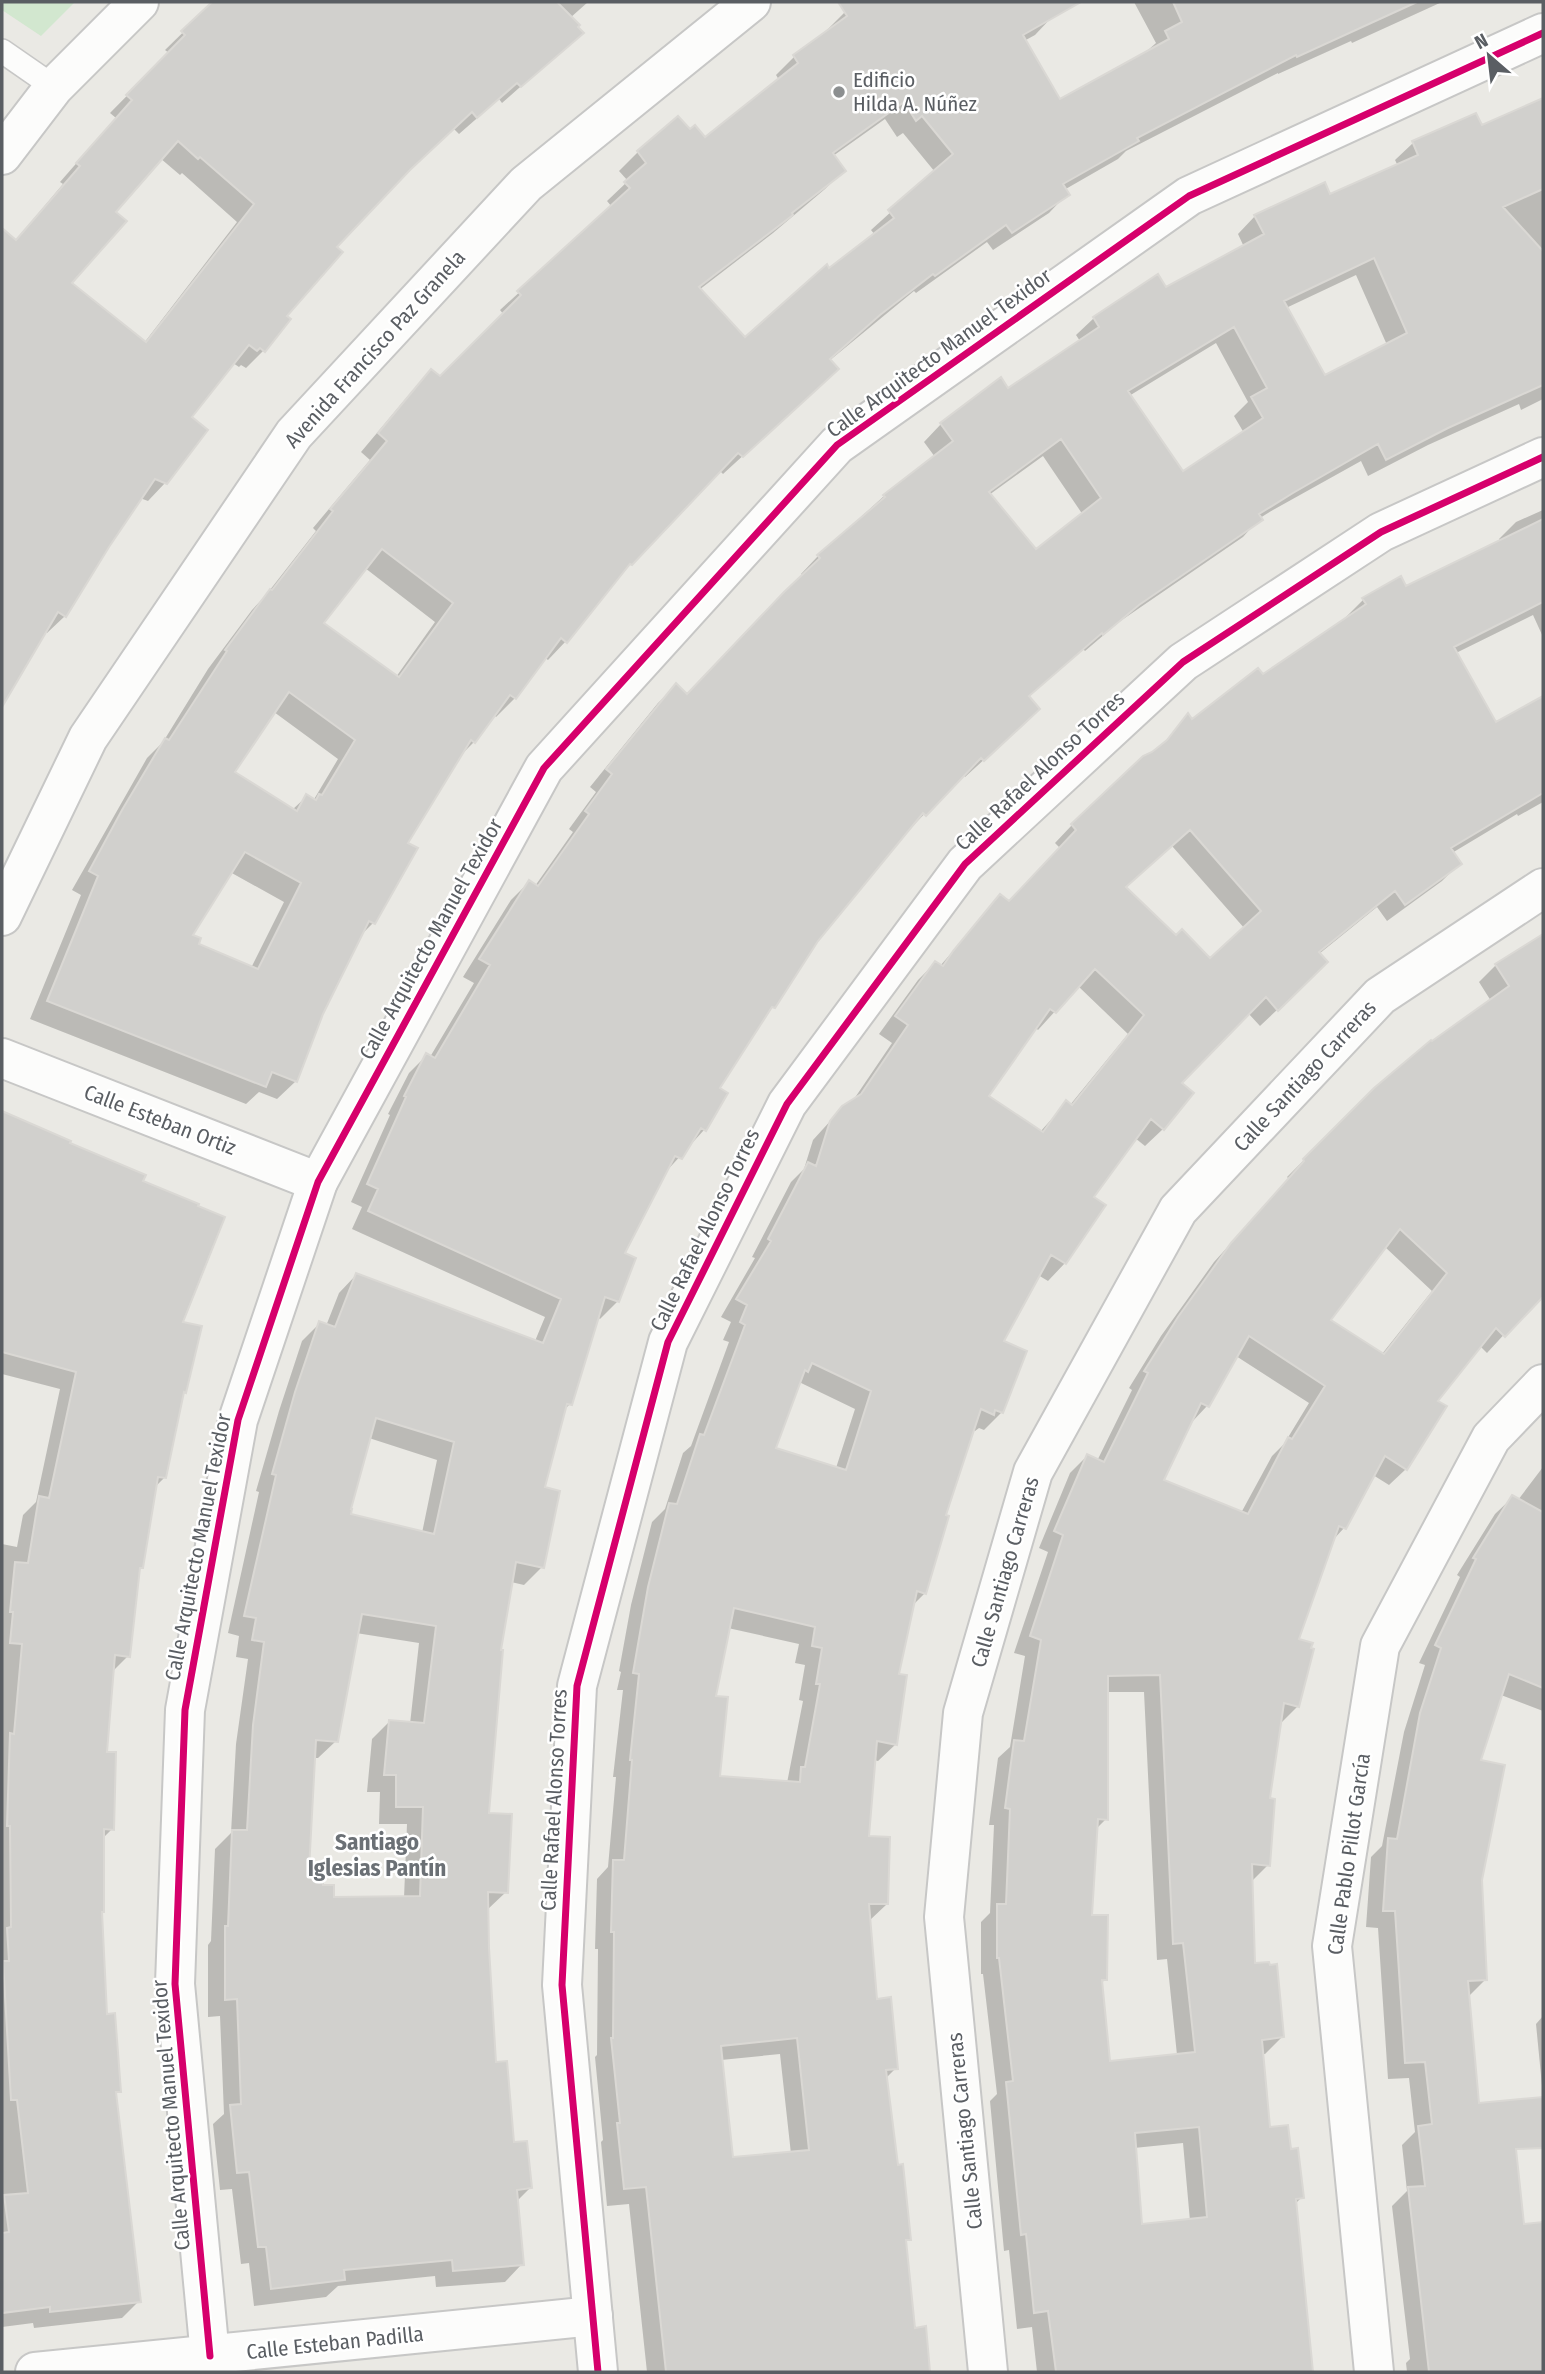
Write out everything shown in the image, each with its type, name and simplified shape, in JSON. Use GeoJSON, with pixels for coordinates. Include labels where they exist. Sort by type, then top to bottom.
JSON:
{"type":"FeatureCollection","features":[{"type":"Feature","properties":{"kind":"street"},"geometry":{"type":"LineString","coordinates":[[2,155],[54,87],[139,2]]}},
{"type":"Feature","properties":{"kind":"street","name":"Avenida Francisco Paz Granela"},"geometry":{"type":"LineString","coordinates":[[2,916],[88,738],[294,434],[526,184],[751,2]]}},
{"type":"Feature","properties":{"kind":"street","name":"Calle Arquitecto Manuel Texidor"},"geometry":{"type":"LineString","coordinates":[[210,2356],[175,1984],[185,1710],[238,1420],[318,1182],[544,768],[837,445],[1189,196],[1543,33]]}},
{"type":"Feature","properties":{"kind":"street","name":"Calle Rafael Alonso Torres"},"geometry":{"type":"LineString","coordinates":[[598,2372],[562,1985],[577,1686],[668,1342],[787,1104],[965,863],[1182,662],[1381,532],[1543,457]]}},
{"type":"Feature","properties":{"kind":"street","name":"Calle Santiago Carreras"},"geometry":{"type":"LineString","coordinates":[[988,2372],[944,1917],[963,1713],[1033,1472],[1178,1210],[1380,996],[1543,888]]}},
{"type":"Feature","properties":{"kind":"street","name":"Calle Esteban Ortiz"},"geometry":{"type":"LineString","coordinates":[[2,1058],[318,1182]]}},
{"type":"Feature","properties":{"kind":"street","name":"Calle Pablo Pillot García"},"geometry":{"type":"LineString","coordinates":[[1374,2372],[1332,1946],[1380,1646],[1491,1438],[1543,1384]]}},
{"type":"Feature","properties":{"kind":"street","name":"Calle Esteban Padilla"},"geometry":{"type":"LineString","coordinates":[[35,2372],[593,2316]]}},
{"type":"Feature","properties":{"kind":"lane"},"geometry":{"type":"LineString","coordinates":[[2,51],[54,87]]}},
{"type":"Feature","properties":{"kind":"green space"},"geometry":{"type":"Polygon","coordinates":[[[2,2],[75,2],[41,36],[2,10],[2,2]]]}},
{"type":"Feature","properties":{"kind":"building"},"geometry":{"type":"Polygon","coordinates":[[[212,2],[557,2],[580,25],[578,27],[584,33],[521,87],[517,83],[477,118],[472,112],[410,170],[337,247],[343,252],[287,316],[291,319],[265,352],[260,348],[257,351],[249,345],[192,417],[208,430],[167,484],[155,479],[66,617],[58,612],[2,707],[2,228],[16,240],[80,166],[76,163],[132,100],[126,95],[185,35],[181,31],[212,2]],[[178,141],[116,212],[127,221],[72,283],[146,342],[254,204],[200,157],[198,159],[178,141]]]}},
{"type":"Feature","properties":{"kind":"building"},"geometry":{"type":"Polygon","coordinates":[[[838,2],[1081,2],[1023,35],[1060,99],[1169,39],[1165,31],[1182,22],[1173,2],[1417,2],[1297,57],[1296,55],[1137,138],[1139,141],[1063,184],[1070,195],[1012,233],[1006,225],[935,276],[933,274],[880,315],[830,359],[839,369],[743,457],[738,453],[632,565],[630,564],[567,643],[561,638],[516,699],[510,695],[475,743],[471,740],[408,843],[418,848],[375,924],[369,921],[323,1014],[297,1082],[272,1072],[266,1087],[47,1001],[98,876],[89,871],[122,810],[165,738],[169,740],[227,651],[225,650],[333,511],[330,509],[387,441],[378,433],[431,369],[440,376],[521,295],[517,291],[630,188],[624,182],[646,163],[637,151],[678,116],[690,129],[695,125],[705,137],[798,63],[793,55],[847,16],[838,2]],[[904,102],[833,153],[846,171],[699,287],[745,337],[827,264],[829,268],[894,218],[888,210],[953,154],[922,116],[916,121],[904,102]],[[382,549],[324,623],[399,677],[453,603],[382,549]],[[289,692],[235,772],[297,811],[306,794],[316,800],[319,794],[322,795],[355,740],[289,692]],[[245,852],[193,935],[201,938],[199,944],[258,969],[301,883],[245,852]]]}},
{"type":"Feature","properties":{"kind":"building"},"geometry":{"type":"Polygon","coordinates":[[[1543,98],[1543,189],[1503,207],[1543,251],[1543,385],[1448,428],[1386,460],[1378,444],[1293,493],[1259,514],[1263,520],[1139,605],[1103,635],[1102,633],[1029,696],[1040,709],[984,761],[981,758],[926,816],[923,813],[818,941],[720,1088],[728,1093],[706,1131],[701,1128],[682,1159],[675,1156],[625,1253],[636,1258],[619,1302],[605,1297],[572,1405],[567,1404],[545,1487],[560,1491],[544,1568],[516,1562],[501,1650],[489,1813],[512,1814],[508,1893],[488,1892],[489,1948],[496,2062],[507,2061],[514,2142],[527,2141],[532,2188],[517,2190],[524,2265],[453,2271],[452,2260],[344,2270],[345,2280],[271,2289],[266,2247],[258,2247],[249,2172],[237,2173],[230,2105],[241,2104],[237,1999],[225,2000],[225,1926],[228,1926],[232,1830],[247,1830],[253,1725],[264,1642],[252,1640],[256,1618],[244,1616],[276,1475],[272,1474],[295,1392],[319,1321],[335,1327],[356,1273],[543,1343],[561,1299],[368,1211],[378,1189],[367,1184],[406,1097],[404,1096],[426,1053],[435,1058],[490,965],[479,959],[529,880],[538,886],[589,814],[585,811],[612,774],[606,769],[676,683],[687,694],[820,558],[817,555],[885,497],[883,495],[953,441],[940,423],[1001,377],[1008,388],[1099,327],[1093,317],[1158,274],[1166,287],[1264,234],[1254,215],[1325,182],[1330,194],[1418,155],[1412,141],[1476,113],[1482,125],[1543,98]],[[1374,258],[1284,301],[1325,375],[1407,333],[1374,258]],[[1234,327],[1128,391],[1183,471],[1263,418],[1251,397],[1267,388],[1234,327]],[[1061,439],[989,492],[1036,549],[1101,498],[1061,439]],[[376,1418],[351,1514],[434,1534],[454,1442],[376,1418]],[[362,1614],[338,1742],[316,1740],[309,1870],[323,1871],[323,1885],[334,1885],[334,1897],[420,1896],[423,1807],[396,1807],[396,1775],[384,1775],[389,1720],[424,1723],[436,1626],[362,1614]]]}},
{"type":"Feature","properties":{"kind":"building"},"geometry":{"type":"Polygon","coordinates":[[[1543,519],[1543,602],[1454,647],[1496,722],[1543,696],[1543,793],[1451,848],[1462,864],[1405,905],[1395,891],[1319,952],[1328,962],[1278,1011],[1266,997],[1182,1083],[1194,1093],[1164,1130],[1151,1119],[1094,1197],[1106,1205],[1066,1264],[1051,1255],[1004,1341],[1027,1351],[1003,1413],[995,1410],[994,1415],[981,1409],[946,1515],[949,1516],[926,1594],[917,1591],[899,1674],[907,1675],[897,1745],[877,1741],[869,1836],[890,1837],[888,1904],[869,1904],[877,1999],[891,1997],[898,2069],[886,2070],[898,2165],[903,2164],[911,2240],[906,2240],[915,2328],[926,2326],[930,2372],[666,2372],[646,2187],[624,2189],[617,2123],[620,2123],[611,2038],[613,1860],[624,1860],[639,1674],[633,1673],[648,1587],[669,1503],[677,1504],[700,1434],[704,1435],[745,1325],[740,1322],[747,1305],[736,1299],[771,1241],[768,1239],[808,1162],[816,1166],[830,1121],[842,1106],[861,1094],[908,1025],[895,1016],[935,961],[943,966],[1000,894],[1009,901],[1076,830],[1071,824],[1143,756],[1167,740],[1188,713],[1192,719],[1258,668],[1263,674],[1366,604],[1362,598],[1401,576],[1406,586],[1543,519]],[[1190,830],[1126,887],[1176,935],[1182,929],[1210,958],[1261,911],[1190,830]],[[1095,969],[1056,1013],[1050,1009],[989,1096],[1043,1132],[1066,1100],[1072,1105],[1144,1015],[1095,969]],[[812,1363],[808,1372],[805,1370],[776,1448],[846,1470],[871,1391],[812,1363]],[[734,1608],[716,1696],[728,1697],[720,1776],[800,1782],[820,1684],[816,1684],[822,1648],[812,1646],[815,1627],[734,1608]],[[797,2038],[721,2046],[733,2157],[809,2150],[797,2038]]]}},
{"type":"Feature","properties":{"kind":"building"},"geometry":{"type":"Polygon","coordinates":[[[1543,934],[1543,1297],[1505,1337],[1496,1328],[1438,1401],[1447,1406],[1407,1470],[1385,1456],[1346,1529],[1339,1526],[1299,1639],[1313,1643],[1311,1648],[1314,1649],[1299,1707],[1284,1703],[1270,1798],[1275,1799],[1270,1866],[1252,1864],[1255,1963],[1277,1964],[1284,2037],[1262,2040],[1270,2127],[1288,2125],[1291,2149],[1298,2148],[1304,2198],[1296,2199],[1313,2372],[1056,2372],[1048,2311],[1034,2313],[1026,2234],[1021,2235],[1006,2082],[1013,2081],[997,1958],[997,1904],[1006,1904],[1010,1809],[1005,1808],[1014,1740],[1024,1741],[1041,1640],[1030,1636],[1063,1535],[1054,1531],[1087,1454],[1104,1462],[1148,1373],[1144,1371],[1178,1317],[1231,1243],[1303,1159],[1374,1088],[1431,1040],[1509,986],[1495,964],[1543,934]],[[1400,1229],[1331,1320],[1384,1354],[1447,1273],[1400,1229]],[[1249,1336],[1209,1407],[1201,1403],[1164,1480],[1248,1514],[1288,1437],[1292,1439],[1325,1386],[1249,1336]],[[1160,1675],[1108,1676],[1108,1820],[1098,1819],[1092,1915],[1108,1915],[1107,1980],[1102,1980],[1110,2061],[1195,2052],[1183,1943],[1173,1944],[1160,1675]],[[1199,2127],[1135,2133],[1142,2224],[1207,2217],[1199,2127]]]}},
{"type":"Feature","properties":{"kind":"building"},"geometry":{"type":"Polygon","coordinates":[[[2,1111],[146,1175],[143,1181],[225,1217],[183,1322],[202,1326],[186,1393],[184,1392],[166,1478],[158,1477],[143,1568],[140,1568],[130,1657],[115,1655],[107,1752],[116,1752],[114,1830],[104,1829],[102,1912],[107,2014],[115,2013],[121,2092],[116,2092],[141,2302],[50,2312],[50,2307],[2,2313],[2,2233],[9,2232],[4,2195],[28,2193],[17,2100],[11,2100],[3,1961],[9,1961],[7,1928],[11,1927],[10,1826],[7,1826],[10,1733],[14,1734],[22,1644],[10,1643],[13,1612],[10,1612],[15,1562],[28,1563],[39,1496],[49,1498],[76,1372],[2,1352],[2,1111]]]}},
{"type":"Feature","properties":{"kind":"building"},"geometry":{"type":"Polygon","coordinates":[[[1512,1495],[1543,1512],[1543,1688],[1509,1674],[1481,1760],[1505,1765],[1482,1880],[1487,1980],[1468,1981],[1479,2103],[1543,2097],[1543,2148],[1516,2149],[1524,2224],[1543,2222],[1543,2372],[1429,2372],[1408,2187],[1425,2186],[1418,2126],[1432,2124],[1425,2062],[1405,2063],[1395,1911],[1383,1911],[1388,1838],[1397,1839],[1420,1713],[1441,1648],[1435,1645],[1476,1559],[1473,1558],[1512,1495]]]}},
{"type":"Feature","properties":{"kind":"cycle path"},"geometry":{"type":"LineString","coordinates":[[210,2356],[175,1984],[185,1710],[238,1420],[318,1182],[544,768],[837,445],[1189,196],[1543,33]]}},
{"type":"Feature","properties":{"kind":"cycle path"},"geometry":{"type":"LineString","coordinates":[[598,2372],[562,1985],[577,1686],[668,1342],[787,1104],[965,864],[1183,662],[1381,532],[1543,457]]}},
{"type":"Feature","properties":{"kind":"place","name":"Edificio Hilda A. Núñez"},"geometry":{"type":"Point","coordinates":[839,92]}},
{"type":"Feature","properties":{"kind":"district","name":"Santiago Iglesias Pantín"},"geometry":{"type":"Point","coordinates":[377,1855]}}]}
